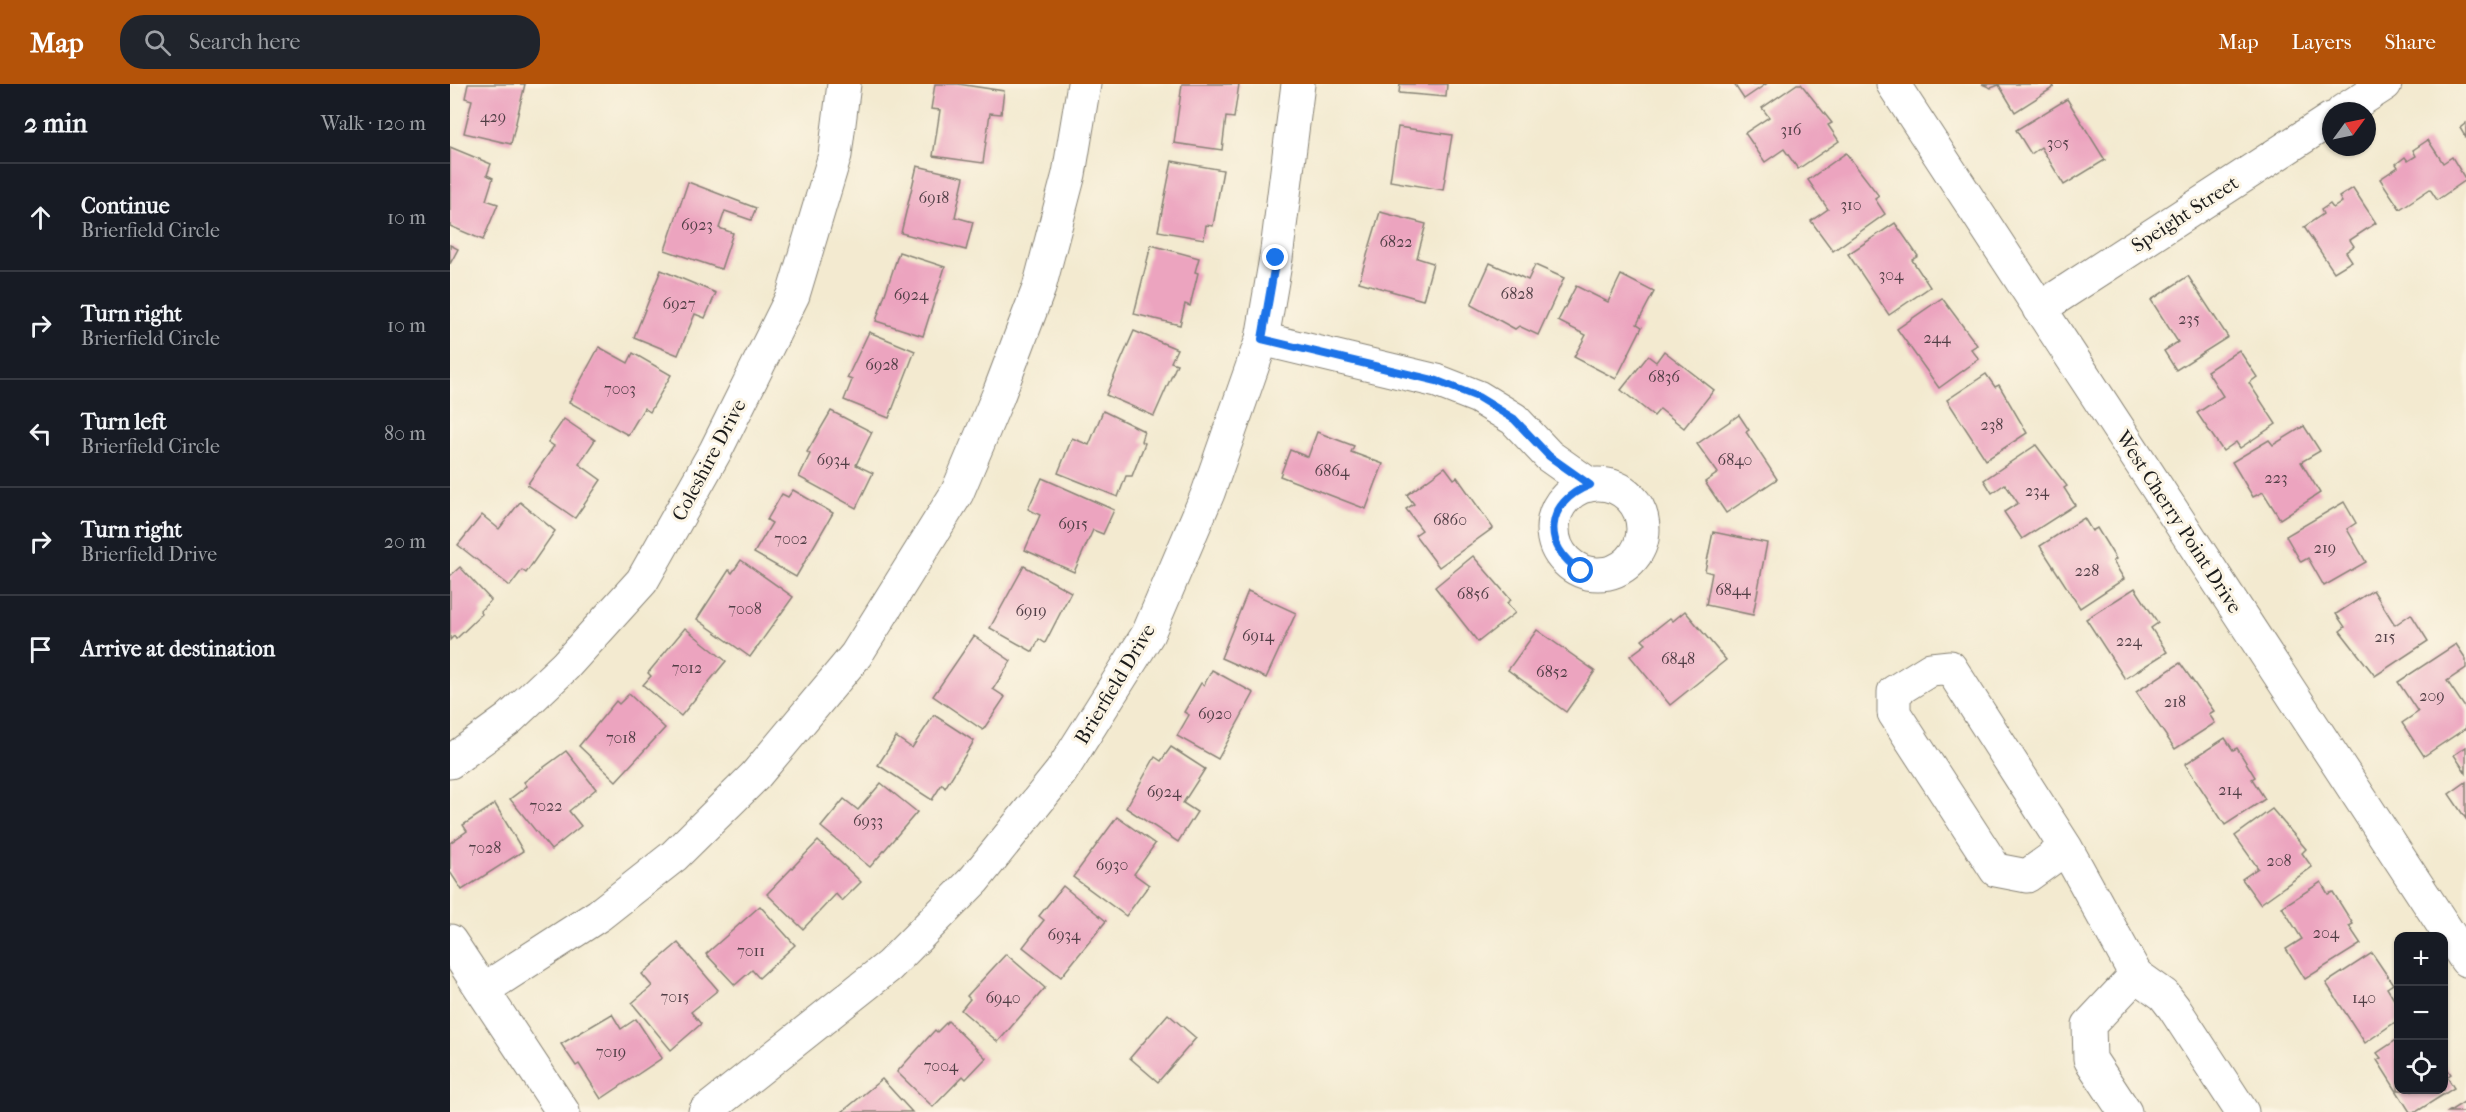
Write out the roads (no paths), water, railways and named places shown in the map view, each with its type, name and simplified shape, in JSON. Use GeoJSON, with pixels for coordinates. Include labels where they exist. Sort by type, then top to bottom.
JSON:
{"type":"FeatureCollection","features":[{"type":"Feature","properties":{"kind":"street","name":"Coleshire Drive"},"geometry":{"type":"LineString","coordinates":[[450,762],[509,719],[557,673],[642,582],[717,450],[793,295],[835,155],[844,84]]}},
{"type":"Feature","properties":{"kind":"street"},"geometry":{"type":"LineString","coordinates":[[483,990],[599,915],[674,856],[755,776],[856,655],[957,493],[998,396],[1039,288],[1069,174],[1084,84]]}},
{"type":"Feature","properties":{"kind":"street","name":"Brierfield Drive"},"geometry":{"type":"LineString","coordinates":[[705,1112],[889,966],[974,880],[1061,772],[1148,634],[1208,493],[1262,339],[1276,258],[1298,84]]}},
{"type":"Feature","properties":{"kind":"street","name":"West Cherry Point Drive"},"geometry":{"type":"LineString","coordinates":[[1893,84],[2466,960]]}},
{"type":"Feature","properties":{"kind":"street"},"geometry":{"type":"LineString","coordinates":[[2357,102],[2385,84]]}},
{"type":"Feature","properties":{"kind":"street","name":"Speight Street"},"geometry":{"type":"LineString","coordinates":[[2039,309],[2322,125]]}},
{"type":"Feature","properties":{"kind":"street"},"geometry":{"type":"LineString","coordinates":[[1262,339],[1437,381],[1478,397],[1514,419],[1549,456],[1590,485]]}},
{"type":"Feature","properties":{"kind":"street"},"geometry":{"type":"LineString","coordinates":[[2066,848],[2027,876],[1996,870],[1894,713],[1893,692],[1931,669],[1950,668],[2066,848],[2136,975],[2152,986],[2174,1008],[2242,1112]]}},
{"type":"Feature","properties":{"kind":"street"},"geometry":{"type":"LineString","coordinates":[[450,940],[563,1112]]}},
{"type":"Feature","properties":{"kind":"street"},"geometry":{"type":"LineString","coordinates":[[2125,1112],[2090,1059],[2089,1025],[2136,975]]}}]}
